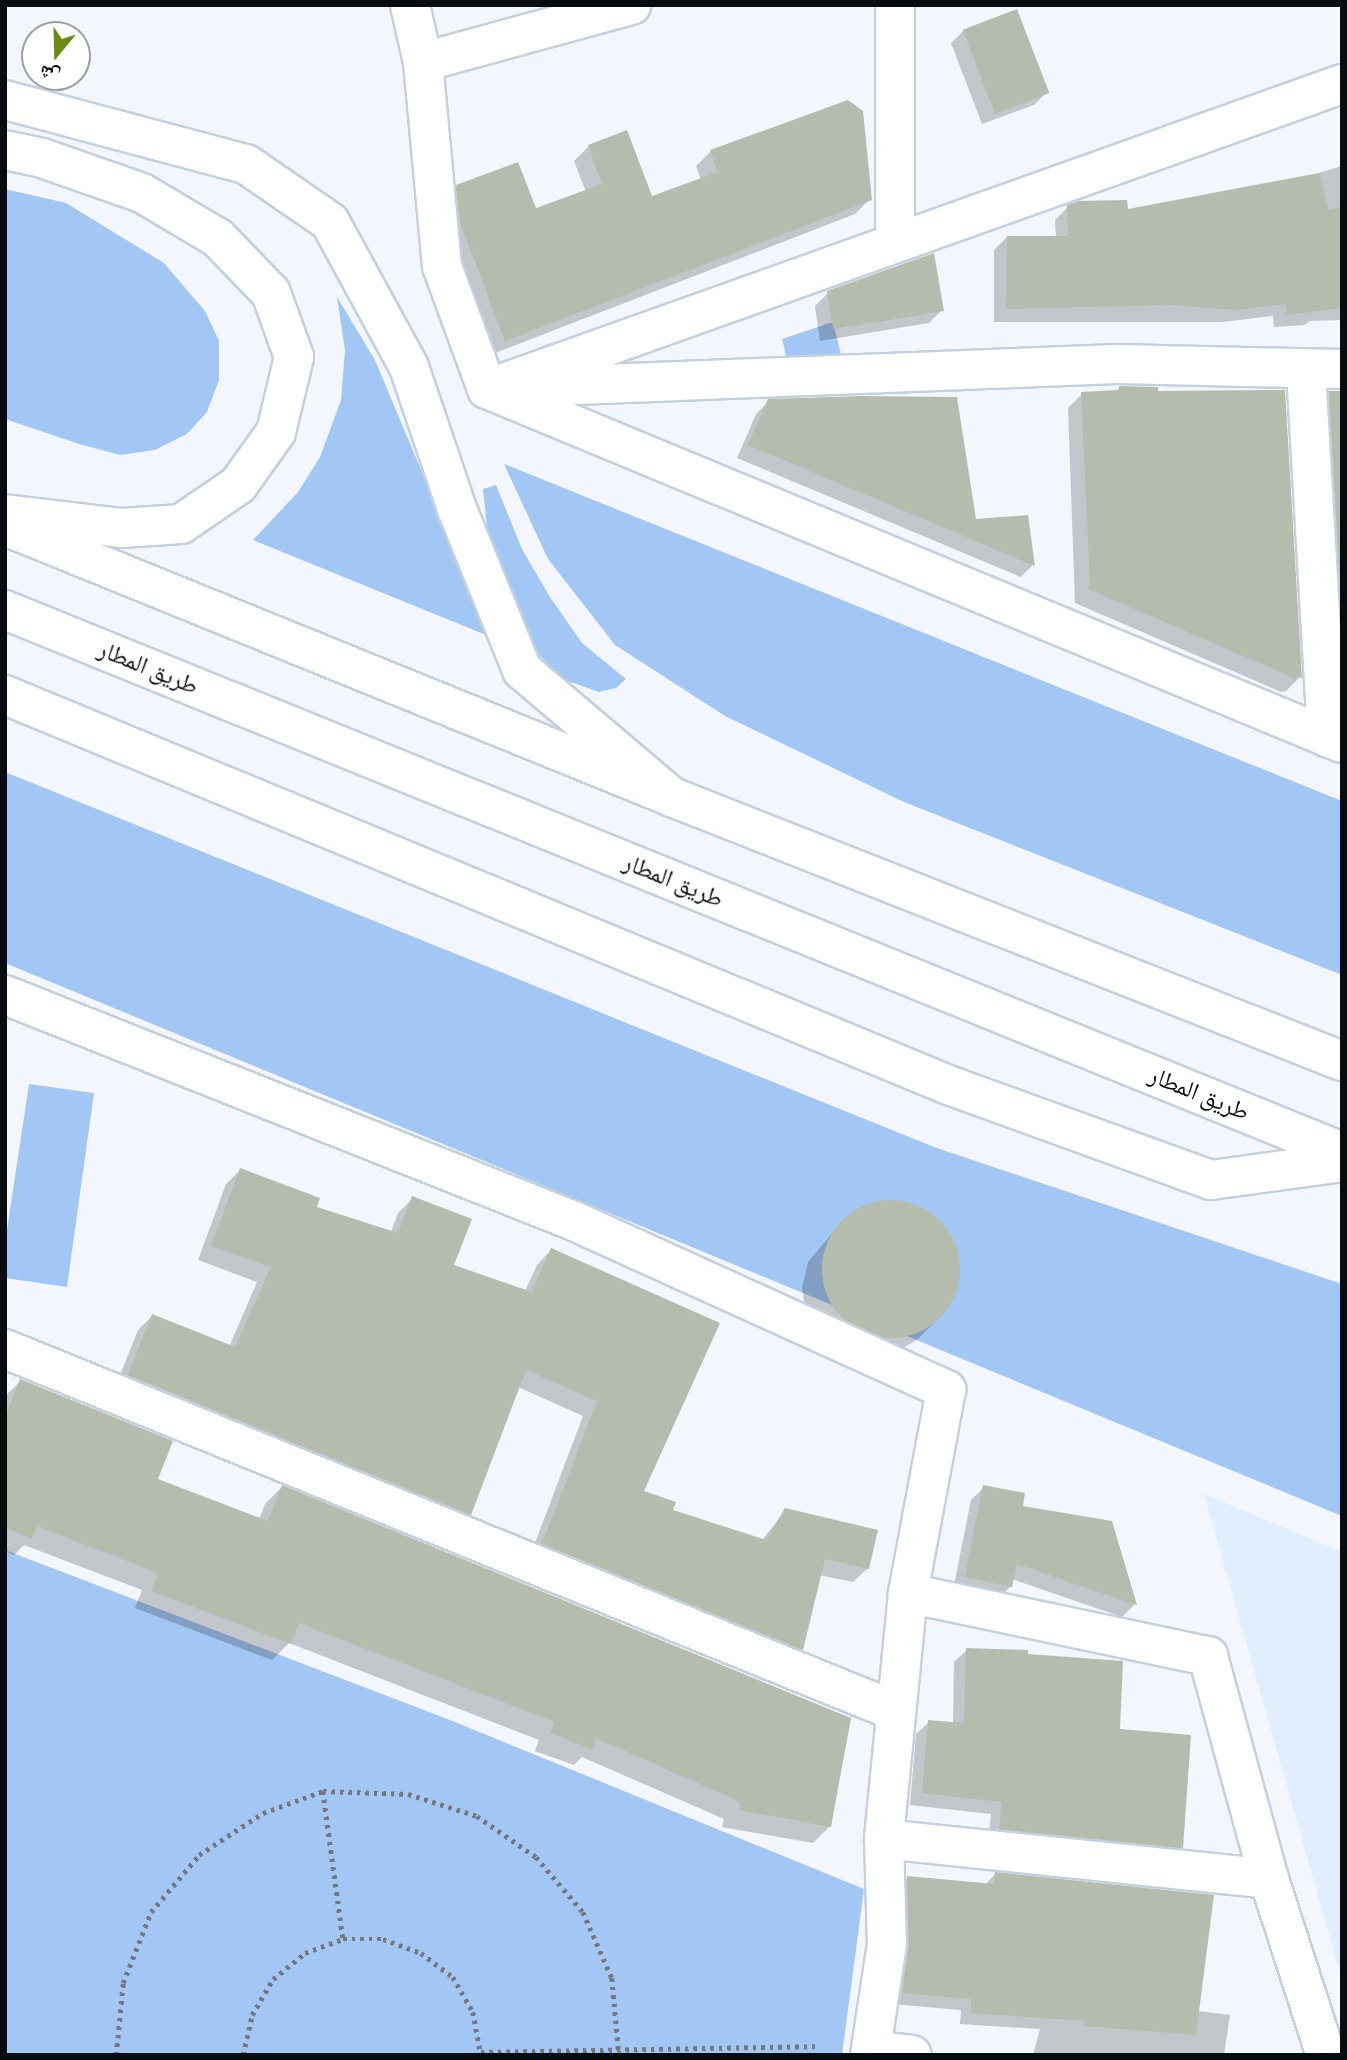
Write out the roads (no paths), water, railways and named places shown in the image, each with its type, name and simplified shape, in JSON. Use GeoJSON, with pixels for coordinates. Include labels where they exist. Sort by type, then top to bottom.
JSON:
{"type":"FeatureCollection","features":[{"type":"Feature","properties":{"kind":"main road"},"geometry":{"type":"LineString","coordinates":[[410,5],[423,62],[442,266],[487,388],[1334,740],[1324,369],[1117,365],[487,388]]}},
{"type":"Feature","properties":{"kind":"main road"},"geometry":{"type":"LineString","coordinates":[[423,62],[632,5]]}},
{"type":"Feature","properties":{"kind":"main road"},"geometry":{"type":"LineString","coordinates":[[895,5],[895,243]]}},
{"type":"Feature","properties":{"kind":"main road"},"geometry":{"type":"LineString","coordinates":[[487,388],[1342,84]]}},
{"type":"Feature","properties":{"kind":"main road"},"geometry":{"type":"LineString","coordinates":[[5,100],[246,164],[330,222],[409,367],[457,509],[522,670],[671,797]]}},
{"type":"Feature","properties":{"kind":"main road"},"geometry":{"type":"LineString","coordinates":[[5,150],[41,159],[142,193],[219,238],[271,293],[294,357],[276,432],[238,485],[180,524],[122,528],[5,514]]}},
{"type":"Feature","properties":{"kind":"main road"},"geometry":{"type":"LineString","coordinates":[[5,526],[671,797],[1342,1061]]}},
{"type":"Feature","properties":{"kind":"main road","name":"طريق المطار"},"geometry":{"type":"LineString","coordinates":[[5,610],[1342,1152]]}},
{"type":"Feature","properties":{"kind":"main road"},"geometry":{"type":"LineString","coordinates":[[5,695],[951,1086],[1211,1180],[1342,1162]]}},
{"type":"Feature","properties":{"kind":"main road"},"geometry":{"type":"LineString","coordinates":[[5,995],[574,1221],[946,1390],[908,1592],[884,1839],[887,1944],[871,2052],[912,2055]]}},
{"type":"Feature","properties":{"kind":"main road"},"geometry":{"type":"LineString","coordinates":[[5,1349],[895,1711]]}},
{"type":"Feature","properties":{"kind":"main road"},"geometry":{"type":"LineString","coordinates":[[908,1592],[1208,1656],[1269,1879],[1326,2055]]}},
{"type":"Feature","properties":{"kind":"main road"},"geometry":{"type":"LineString","coordinates":[[884,1839],[1269,1879]]}}]}
